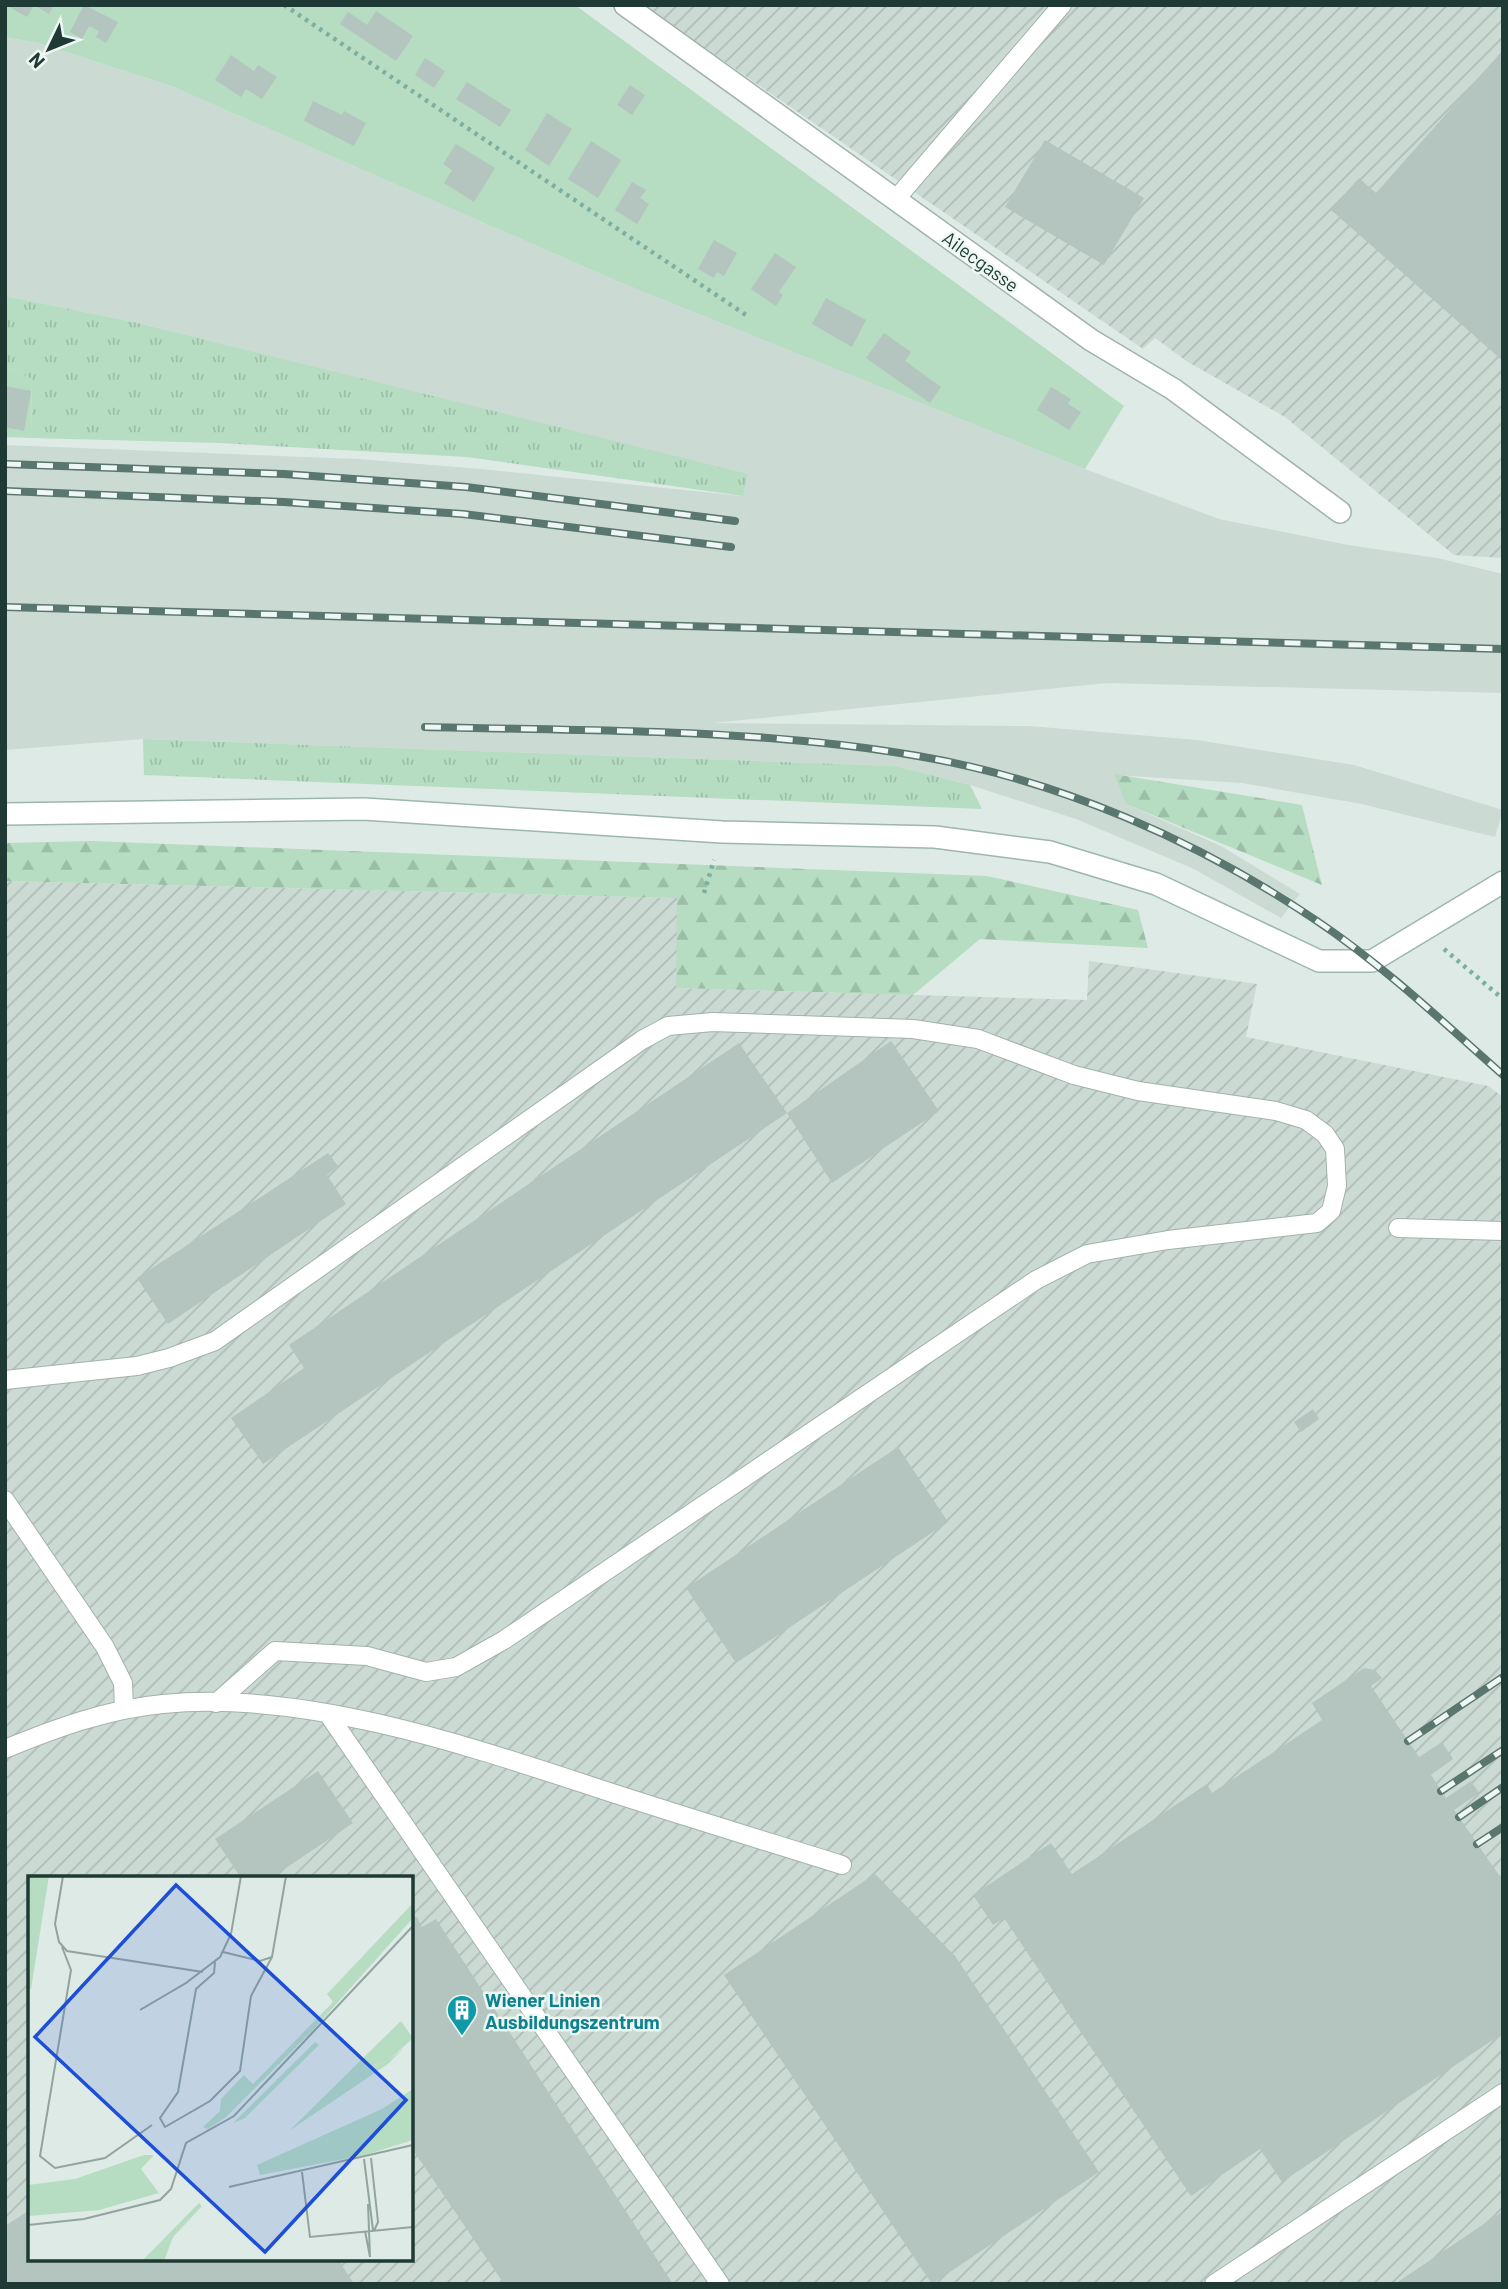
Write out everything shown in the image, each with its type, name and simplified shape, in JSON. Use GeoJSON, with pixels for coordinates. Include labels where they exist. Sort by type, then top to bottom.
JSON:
{"type":"FeatureCollection","features":[{"type":"Feature","properties":{"kind":"street","name":"Ailecgasse"},"geometry":{"type":"LineString","coordinates":[[625,5],[1091,340],[1173,389],[1340,512]]}},
{"type":"Feature","properties":{"kind":"street"},"geometry":{"type":"LineString","coordinates":[[5,814],[364,809],[722,832],[935,837],[1050,852],[1156,884],[1319,961],[1372,961],[1503,882]]}},
{"type":"Feature","properties":{"kind":"lane"},"geometry":{"type":"LineString","coordinates":[[896,198],[1062,5]]}},
{"type":"Feature","properties":{"kind":"lane"},"geometry":{"type":"LineString","coordinates":[[5,1380],[137,1366],[169,1358],[215,1341],[642,1040],[668,1026],[713,1022],[913,1029],[978,1039],[1074,1075],[1138,1091],[1223,1106],[1276,1111],[1306,1120],[1325,1134],[1335,1149],[1337,1186],[1331,1211],[1317,1223],[1168,1240],[1087,1254],[1036,1280],[504,1640],[456,1667],[426,1672],[367,1656],[275,1651],[216,1703]]}},
{"type":"Feature","properties":{"kind":"lane"},"geometry":{"type":"LineString","coordinates":[[1398,1228],[1503,1231]]}},
{"type":"Feature","properties":{"kind":"lane"},"geometry":{"type":"LineString","coordinates":[[5,1500],[105,1647],[123,1683],[124,1709]]}},
{"type":"Feature","properties":{"kind":"lane"},"geometry":{"type":"LineString","coordinates":[[5,1749],[49,1731],[124,1709],[165,1703],[216,1703],[328,1714],[471,1747],[842,1865]]}},
{"type":"Feature","properties":{"kind":"lane"},"geometry":{"type":"LineString","coordinates":[[328,1714],[720,2284]]}},
{"type":"Feature","properties":{"kind":"lane"},"geometry":{"type":"LineString","coordinates":[[1214,2284],[1503,2093]]}},
{"type":"Feature","properties":{"kind":"path"},"geometry":{"type":"LineString","coordinates":[[284,5],[746,315]]}},
{"type":"Feature","properties":{"kind":"path"},"geometry":{"type":"LineString","coordinates":[[1422,930],[1503,999]]}},
{"type":"Feature","properties":{"kind":"shaded area"},"geometry":{"type":"Polygon","coordinates":[[[642,5],[1503,5],[1503,558],[1454,555],[1285,417],[1188,362],[1155,338],[1143,349],[642,5]]]}},
{"type":"Feature","properties":{"kind":"shaded area"},"geometry":{"type":"Polygon","coordinates":[[[5,37],[39,43],[171,86],[624,284],[1085,469],[1219,519],[1348,545],[1437,558],[1503,574],[1503,693],[1107,683],[713,723],[1029,726],[1197,740],[1354,765],[1503,810],[1495,837],[1362,804],[1242,783],[1115,775],[1126,804],[1221,846],[1300,894],[1281,918],[1194,869],[1076,819],[970,785],[896,766],[143,739],[5,750],[5,445],[358,459],[742,496],[748,475],[134,322],[5,296],[5,37]]]}},
{"type":"Feature","properties":{"kind":"shaded area"},"geometry":{"type":"Polygon","coordinates":[[[5,881],[677,898],[677,988],[1087,1000],[1089,961],[1257,984],[1246,1037],[1488,1086],[1503,1097],[1503,2284],[5,2284],[5,881]]]}},
{"type":"Feature","properties":{"kind":"green space"},"geometry":{"type":"Polygon","coordinates":[[[5,5],[575,5],[1124,406],[1085,469],[624,284],[171,86],[39,43],[5,37],[5,5]]]}},
{"type":"Feature","properties":{"kind":"green space"},"geometry":{"type":"Polygon","coordinates":[[[5,296],[134,322],[748,474],[743,496],[467,457],[219,443],[32,438],[31,379],[5,365],[5,296]]]}},
{"type":"Feature","properties":{"kind":"green space"},"geometry":{"type":"Polygon","coordinates":[[[5,365],[31,379],[32,438],[5,437],[5,365]]]}},
{"type":"Feature","properties":{"kind":"green space"},"geometry":{"type":"Polygon","coordinates":[[[143,739],[896,766],[970,785],[982,809],[144,775],[143,739]]]}},
{"type":"Feature","properties":{"kind":"green space"},"geometry":{"type":"Polygon","coordinates":[[[1114,774],[1302,805],[1322,885],[1126,804],[1114,774]]]}},
{"type":"Feature","properties":{"kind":"green space"},"geometry":{"type":"Polygon","coordinates":[[[92,841],[987,876],[1138,910],[1148,948],[980,939],[913,995],[676,988],[677,898],[5,881],[5,843],[92,841]]]}},
{"type":"Feature","properties":{"kind":"building"},"geometry":{"type":"Polygon","coordinates":[[[6,5],[34,5],[27,17],[6,5]]]}},
{"type":"Feature","properties":{"kind":"building"},"geometry":{"type":"Polygon","coordinates":[[[34,5],[54,5],[49,14],[34,5]]]}},
{"type":"Feature","properties":{"kind":"building"},"geometry":{"type":"Polygon","coordinates":[[[84,5],[118,22],[106,43],[96,37],[99,31],[89,26],[82,39],[70,32],[84,5]]]}},
{"type":"Feature","properties":{"kind":"building"},"geometry":{"type":"Polygon","coordinates":[[[376,11],[413,36],[396,61],[340,24],[348,12],[367,25],[376,11]]]}},
{"type":"Feature","properties":{"kind":"building"},"geometry":{"type":"Polygon","coordinates":[[[1503,50],[1503,361],[1331,210],[1359,178],[1376,193],[1503,50]]]}},
{"type":"Feature","properties":{"kind":"building"},"geometry":{"type":"Polygon","coordinates":[[[231,55],[254,71],[258,65],[277,77],[262,99],[246,89],[241,97],[215,80],[231,55]]]}},
{"type":"Feature","properties":{"kind":"building"},"geometry":{"type":"Polygon","coordinates":[[[425,58],[445,71],[434,88],[415,75],[425,58]]]}},
{"type":"Feature","properties":{"kind":"building"},"geometry":{"type":"Polygon","coordinates":[[[467,82],[511,110],[500,127],[456,99],[467,82]]]}},
{"type":"Feature","properties":{"kind":"building"},"geometry":{"type":"Polygon","coordinates":[[[630,85],[645,95],[632,115],[617,105],[630,85]]]}},
{"type":"Feature","properties":{"kind":"building"},"geometry":{"type":"Polygon","coordinates":[[[313,101],[342,115],[344,111],[366,123],[354,146],[304,121],[313,101]]]}},
{"type":"Feature","properties":{"kind":"building"},"geometry":{"type":"Polygon","coordinates":[[[547,113],[572,129],[549,166],[525,150],[547,113]]]}},
{"type":"Feature","properties":{"kind":"building"},"geometry":{"type":"Polygon","coordinates":[[[1045,140],[1144,198],[1104,265],[1005,207],[1045,140]]]}},
{"type":"Feature","properties":{"kind":"building"},"geometry":{"type":"Polygon","coordinates":[[[591,141],[621,160],[598,198],[568,179],[591,141]]]}},
{"type":"Feature","properties":{"kind":"building"},"geometry":{"type":"Polygon","coordinates":[[[456,144],[495,168],[474,202],[444,183],[452,170],[443,164],[456,144]]]}},
{"type":"Feature","properties":{"kind":"building"},"geometry":{"type":"Polygon","coordinates":[[[632,182],[646,190],[640,198],[649,204],[637,224],[615,210],[632,182]]]}},
{"type":"Feature","properties":{"kind":"building"},"geometry":{"type":"Polygon","coordinates":[[[714,240],[737,253],[724,276],[717,272],[714,278],[698,269],[714,240]]]}},
{"type":"Feature","properties":{"kind":"building"},"geometry":{"type":"Polygon","coordinates":[[[775,253],[796,267],[779,292],[783,295],[776,306],[751,289],[775,253]]]}},
{"type":"Feature","properties":{"kind":"building"},"geometry":{"type":"Polygon","coordinates":[[[826,298],[866,320],[852,347],[812,324],[826,298]]]}},
{"type":"Feature","properties":{"kind":"building"},"geometry":{"type":"Polygon","coordinates":[[[884,333],[911,352],[905,361],[941,387],[930,403],[866,358],[884,333]]]}},
{"type":"Feature","properties":{"kind":"building"},"geometry":{"type":"Polygon","coordinates":[[[5,386],[31,391],[24,431],[5,427],[5,386]]]}},
{"type":"Feature","properties":{"kind":"building"},"geometry":{"type":"Polygon","coordinates":[[[1051,387],[1071,399],[1068,404],[1081,412],[1069,430],[1037,410],[1051,387]]]}},
{"type":"Feature","properties":{"kind":"building"},"geometry":{"type":"Polygon","coordinates":[[[891,1041],[939,1111],[832,1183],[787,1113],[891,1041]]]}},
{"type":"Feature","properties":{"kind":"building"},"geometry":{"type":"Polygon","coordinates":[[[739,1043],[787,1113],[263,1464],[231,1418],[304,1368],[289,1345],[739,1043]]]}},
{"type":"Feature","properties":{"kind":"building"},"geometry":{"type":"Polygon","coordinates":[[[328,1153],[338,1166],[327,1175],[346,1204],[168,1324],[137,1278],[328,1153]]]}},
{"type":"Feature","properties":{"kind":"building"},"geometry":{"type":"Polygon","coordinates":[[[1313,1409],[1319,1419],[1301,1432],[1294,1422],[1313,1409]]]}},
{"type":"Feature","properties":{"kind":"building"},"geometry":{"type":"Polygon","coordinates":[[[898,1447],[948,1522],[736,1663],[686,1588],[898,1447]]]}},
{"type":"Feature","properties":{"kind":"building"},"geometry":{"type":"Polygon","coordinates":[[[1364,1668],[1375,1670],[1382,1678],[1371,1686],[1419,1757],[1442,1742],[1453,1759],[1431,1775],[1446,1798],[1471,1781],[1479,1793],[1454,1810],[1503,1881],[1503,2033],[1282,2182],[1260,2149],[1191,2196],[1004,1918],[993,1925],[973,1895],[1051,1843],[1072,1874],[1207,1784],[1212,1793],[1322,1720],[1312,1703],[1364,1668]]]}},
{"type":"Feature","properties":{"kind":"building"},"geometry":{"type":"Polygon","coordinates":[[[318,1771],[353,1823],[274,1876],[240,1876],[215,1839],[318,1771]]]}},
{"type":"Feature","properties":{"kind":"building"},"geometry":{"type":"Polygon","coordinates":[[[875,1874],[955,1956],[1099,2172],[932,2284],[724,1975],[875,1874]]]}},
{"type":"Feature","properties":{"kind":"building","name":"Wiener Linien Ausbildungszentrum"},"geometry":{"type":"Polygon","coordinates":[[[413,1916],[417,1917],[422,1927],[436,1919],[673,2284],[504,2284],[413,2150],[413,1916]]]}},
{"type":"Feature","properties":{"kind":"building"},"geometry":{"type":"Polygon","coordinates":[[[28,2211],[28,2261],[339,2261],[354,2284],[5,2284],[5,2226],[28,2211]]]}},
{"type":"Feature","properties":{"kind":"building"},"geometry":{"type":"Polygon","coordinates":[[[1503,2211],[1503,2284],[1395,2284],[1503,2211]]]}},
{"type":"Feature","properties":{"kind":"railway"},"geometry":{"type":"LineString","coordinates":[[5,464],[284,474],[466,487],[735,521]]}},
{"type":"Feature","properties":{"kind":"railway"},"geometry":{"type":"LineString","coordinates":[[5,491],[284,502],[463,514],[731,547]]}},
{"type":"Feature","properties":{"kind":"railway"},"geometry":{"type":"LineString","coordinates":[[5,607],[1503,649]]}},
{"type":"Feature","properties":{"kind":"railway"},"geometry":{"type":"LineString","coordinates":[[425,727],[672,732],[796,740],[918,756],[1023,781],[1075,798],[1176,840],[1272,892],[1366,957],[1503,1075]]}},
{"type":"Feature","properties":{"kind":"railway"},"geometry":{"type":"LineString","coordinates":[[1408,1741],[1503,1677]]}},
{"type":"Feature","properties":{"kind":"railway"},"geometry":{"type":"LineString","coordinates":[[1441,1791],[1503,1750]]}},
{"type":"Feature","properties":{"kind":"railway"},"geometry":{"type":"LineString","coordinates":[[1459,1817],[1503,1787]]}},
{"type":"Feature","properties":{"kind":"railway"},"geometry":{"type":"LineString","coordinates":[[1477,1844],[1503,1827]]}},
{"type":"Feature","properties":{"kind":"place","name":"Wiener Linien Ausbildungszentrum"},"geometry":{"type":"Point","coordinates":[462,2037]}}]}
